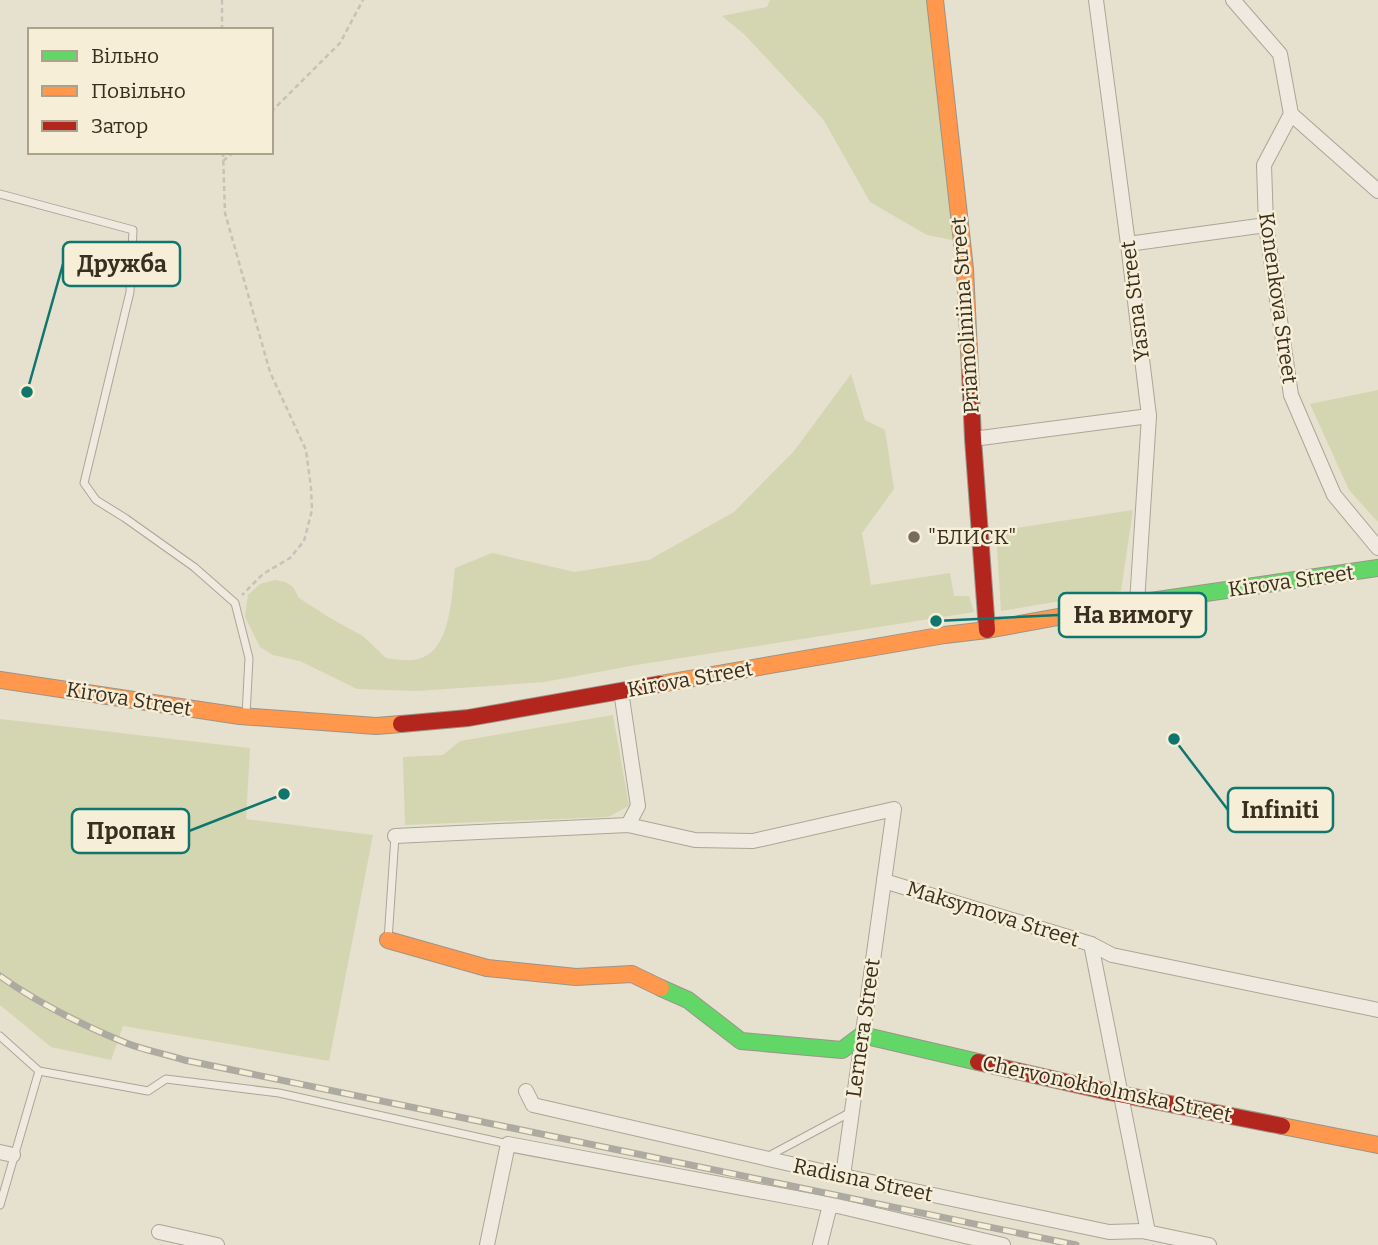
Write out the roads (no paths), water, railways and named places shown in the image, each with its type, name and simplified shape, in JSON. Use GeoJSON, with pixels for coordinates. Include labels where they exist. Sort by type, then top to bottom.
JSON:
{"type":"FeatureCollection","features":[{"type":"Feature","properties":{"kind":"street","name":"Priamoliniina Street"},"geometry":{"type":"LineString","coordinates":[[935,0],[965,270],[973,439],[987,630]]}},
{"type":"Feature","properties":{"kind":"street","name":"Yasna Street"},"geometry":{"type":"LineString","coordinates":[[1096,0],[1149,416],[1137,603]]}},
{"type":"Feature","properties":{"kind":"street"},"geometry":{"type":"LineString","coordinates":[[1233,0],[1280,54],[1291,114],[1378,191]]}},
{"type":"Feature","properties":{"kind":"street","name":"Konenkova Street"},"geometry":{"type":"LineString","coordinates":[[1291,114],[1264,165],[1266,225],[1291,395],[1334,495],[1378,548]]}},
{"type":"Feature","properties":{"kind":"street"},"geometry":{"type":"LineString","coordinates":[[1128,244],[1266,225]]}},
{"type":"Feature","properties":{"kind":"street"},"geometry":{"type":"LineString","coordinates":[[973,439],[1149,416]]}},
{"type":"Feature","properties":{"kind":"street","name":"Kirova Street"},"geometry":{"type":"LineString","coordinates":[[0,680],[246,716],[376,726],[468,719],[1137,603],[1378,568]]}},
{"type":"Feature","properties":{"kind":"street"},"geometry":{"type":"LineString","coordinates":[[621,691],[638,806],[628,825]]}},
{"type":"Feature","properties":{"kind":"street","name":"Maksymova Street"},"geometry":{"type":"LineString","coordinates":[[395,836],[628,825],[695,840],[753,841],[894,809],[884,881],[1091,944],[1112,955],[1378,1010]]}},
{"type":"Feature","properties":{"kind":"street","name":"Lernera Street"},"geometry":{"type":"LineString","coordinates":[[843,1176],[884,881]]}},
{"type":"Feature","properties":{"kind":"street"},"geometry":{"type":"LineString","coordinates":[[388,940],[487,968],[576,977],[632,974],[688,1000],[741,1041],[842,1050],[862,1035]]}},
{"type":"Feature","properties":{"kind":"street"},"geometry":{"type":"LineString","coordinates":[[1091,944],[1148,1233]]}},
{"type":"Feature","properties":{"kind":"street","name":"Chervonokholmska Street"},"geometry":{"type":"LineString","coordinates":[[862,1035],[1120,1094],[1378,1145]]}},
{"type":"Feature","properties":{"kind":"street","name":"Radisna Street"},"geometry":{"type":"LineString","coordinates":[[526,1091],[533,1105],[843,1176],[1109,1232],[1142,1231],[1209,1245]]}},
{"type":"Feature","properties":{"kind":"street"},"geometry":{"type":"LineString","coordinates":[[487,1245],[508,1144]]}},
{"type":"Feature","properties":{"kind":"street","name":"Radisna Street"},"geometry":{"type":"LineString","coordinates":[[508,1144],[834,1205],[1003,1245]]}},
{"type":"Feature","properties":{"kind":"street"},"geometry":{"type":"LineString","coordinates":[[820,1245],[834,1205]]}},
{"type":"Feature","properties":{"kind":"street"},"geometry":{"type":"LineString","coordinates":[[159,1232],[217,1245]]}},
{"type":"Feature","properties":{"kind":"lane"},"geometry":{"type":"LineString","coordinates":[[0,194],[133,230],[130,292],[84,482],[96,500],[125,517],[194,568],[235,603],[249,658],[246,716]]}},
{"type":"Feature","properties":{"kind":"lane"},"geometry":{"type":"LineString","coordinates":[[388,940],[395,836]]}},
{"type":"Feature","properties":{"kind":"lane"},"geometry":{"type":"LineString","coordinates":[[0,1036],[39,1071],[148,1091],[166,1079],[279,1093],[508,1144]]}},
{"type":"Feature","properties":{"kind":"lane"},"geometry":{"type":"LineString","coordinates":[[0,1205],[7,1153],[39,1071]]}},
{"type":"Feature","properties":{"kind":"lane"},"geometry":{"type":"LineString","coordinates":[[764,1158],[851,1112]]}},
{"type":"Feature","properties":{"kind":"railway"},"geometry":{"type":"LineString","coordinates":[[0,976],[93,1029],[133,1045],[184,1060],[1076,1245]]}},
{"type":"Feature","properties":{"kind":"place","name":"Дружба"},"geometry":{"type":"Point","coordinates":[27,392]}},
{"type":"Feature","properties":{"kind":"place","name":"\"БЛИСК\""},"geometry":{"type":"Point","coordinates":[914,537]}},
{"type":"Feature","properties":{"kind":"place","name":"На вимогу"},"geometry":{"type":"Point","coordinates":[936,621]}},
{"type":"Feature","properties":{"kind":"place","name":"Infiniti"},"geometry":{"type":"Point","coordinates":[1174,739]}},
{"type":"Feature","properties":{"kind":"place","name":"Пропан"},"geometry":{"type":"Point","coordinates":[284,794]}}]}
